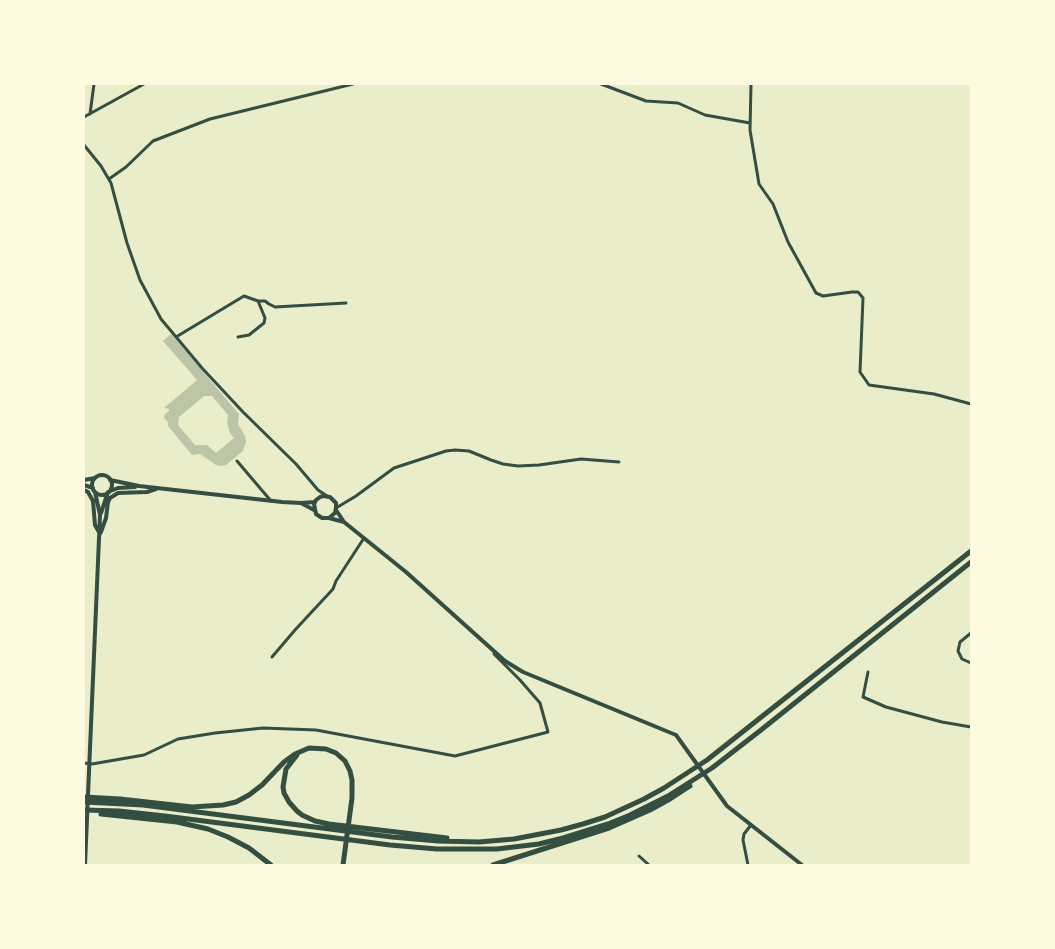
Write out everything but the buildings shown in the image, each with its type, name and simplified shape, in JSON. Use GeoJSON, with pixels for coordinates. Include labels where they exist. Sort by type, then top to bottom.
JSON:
{"type":"FeatureCollection","features":[{"type":"Feature","properties":{"kind":"highway"},"geometry":{"type":"LineString","coordinates":[[84,802],[143,805],[414,840],[479,842],[514,839],[561,830],[604,817],[644,799],[708,760],[971,551]]}},
{"type":"Feature","properties":{"kind":"highway"},"geometry":{"type":"LineString","coordinates":[[493,865],[588,836],[632,819],[691,786],[971,562]]}},
{"type":"Feature","properties":{"kind":"highway"},"geometry":{"type":"LineString","coordinates":[[84,797],[143,801],[192,807],[229,804],[249,795],[262,785],[289,757],[302,751],[314,748],[326,749],[336,753],[345,761],[350,771],[352,780],[343,865]]}},
{"type":"Feature","properties":{"kind":"highway"},"geometry":{"type":"LineString","coordinates":[[302,751],[292,760],[286,769],[283,787],[286,798],[292,807],[308,818],[322,823],[348,827],[479,842]]}},
{"type":"Feature","properties":{"kind":"highway"},"geometry":{"type":"LineString","coordinates":[[84,811],[120,812],[165,816],[390,845],[437,849],[498,849],[539,844],[608,824],[668,796],[712,768]]}},
{"type":"Feature","properties":{"kind":"highway"},"geometry":{"type":"LineString","coordinates":[[84,811],[165,820],[208,829],[228,836],[249,848],[271,865]]}},
{"type":"Feature","properties":{"kind":"main road"},"geometry":{"type":"LineString","coordinates":[[84,480],[103,476],[110,480],[139,486],[301,503],[327,496],[334,501],[336,509],[344,522],[406,572],[505,661],[523,672],[676,735],[727,806],[802,865]]}},
{"type":"Feature","properties":{"kind":"main road"},"geometry":{"type":"LineString","coordinates":[[85,865],[100,534],[100,515],[92,483],[95,478]]}},
{"type":"Feature","properties":{"kind":"main road"},"geometry":{"type":"LineString","coordinates":[[100,515],[111,486],[110,480]]}},
{"type":"Feature","properties":{"kind":"main road"},"geometry":{"type":"LineString","coordinates":[[84,485],[100,495],[118,488],[139,486]]}},
{"type":"Feature","properties":{"kind":"main road"},"geometry":{"type":"LineString","coordinates":[[100,534],[110,498],[118,493],[147,492],[161,488]]}},
{"type":"Feature","properties":{"kind":"main road"},"geometry":{"type":"LineString","coordinates":[[84,490],[88,492],[93,501],[95,525],[100,534]]}},
{"type":"Feature","properties":{"kind":"main road"},"geometry":{"type":"LineString","coordinates":[[314,510],[316,500]]}},
{"type":"Feature","properties":{"kind":"main road"},"geometry":{"type":"LineString","coordinates":[[301,503],[314,510],[318,516],[325,519],[329,518],[344,522]]}},
{"type":"Feature","properties":{"kind":"main road"},"geometry":{"type":"LineString","coordinates":[[329,518],[335,513],[336,509]]}},
{"type":"Feature","properties":{"kind":"street"},"geometry":{"type":"LineString","coordinates":[[90,114],[94,84]]}},
{"type":"Feature","properties":{"kind":"street"},"geometry":{"type":"LineString","coordinates":[[84,117],[144,84]]}},
{"type":"Feature","properties":{"kind":"street"},"geometry":{"type":"LineString","coordinates":[[109,179],[126,167],[152,141],[210,118],[352,84]]}},
{"type":"Feature","properties":{"kind":"street"},"geometry":{"type":"LineString","coordinates":[[601,84],[646,101],[678,103],[705,115],[750,123]]}},
{"type":"Feature","properties":{"kind":"street"},"geometry":{"type":"LineString","coordinates":[[751,84],[750,130],[759,184],[773,204],[788,242],[816,293],[823,296],[858,292],[863,298],[860,372],[869,385],[934,394],[971,404]]}},
{"type":"Feature","properties":{"kind":"street"},"geometry":{"type":"LineString","coordinates":[[84,145],[101,166],[109,179],[127,243],[140,280],[161,319],[228,396],[296,464],[318,490],[327,496]]}},
{"type":"Feature","properties":{"kind":"street"},"geometry":{"type":"LineString","coordinates":[[176,337],[241,297],[265,301],[275,307],[346,304]]}},
{"type":"Feature","properties":{"kind":"street"},"geometry":{"type":"LineString","coordinates":[[238,337],[249,335],[264,323],[265,318],[258,301]]}},
{"type":"Feature","properties":{"kind":"street"},"geometry":{"type":"LineString","coordinates":[[336,509],[394,468],[446,451],[469,451],[491,460],[518,466],[539,465],[581,459],[619,462]]}},
{"type":"Feature","properties":{"kind":"street"},"geometry":{"type":"LineString","coordinates":[[237,461],[271,501]]}},
{"type":"Feature","properties":{"kind":"street"},"geometry":{"type":"LineString","coordinates":[[316,500],[318,490]]}},
{"type":"Feature","properties":{"kind":"street"},"geometry":{"type":"LineString","coordinates":[[334,501],[343,503]]}},
{"type":"Feature","properties":{"kind":"street"},"geometry":{"type":"LineString","coordinates":[[272,658],[332,589],[364,538]]}},
{"type":"Feature","properties":{"kind":"street"},"geometry":{"type":"LineString","coordinates":[[971,633],[960,642],[958,651],[962,659],[971,663]]}},
{"type":"Feature","properties":{"kind":"street"},"geometry":{"type":"LineString","coordinates":[[84,763],[89,766],[144,755],[178,739],[263,728],[316,730],[455,756],[548,732],[540,703],[483,641]]}},
{"type":"Feature","properties":{"kind":"street"},"geometry":{"type":"LineString","coordinates":[[505,661],[506,666]]}},
{"type":"Feature","properties":{"kind":"street"},"geometry":{"type":"LineString","coordinates":[[868,672],[863,697],[886,707],[942,722],[971,727]]}},
{"type":"Feature","properties":{"kind":"street"},"geometry":{"type":"LineString","coordinates":[[748,865],[743,840],[744,834],[750,824]]}},
{"type":"Feature","properties":{"kind":"street"},"geometry":{"type":"LineString","coordinates":[[639,856],[649,865]]}}]}
